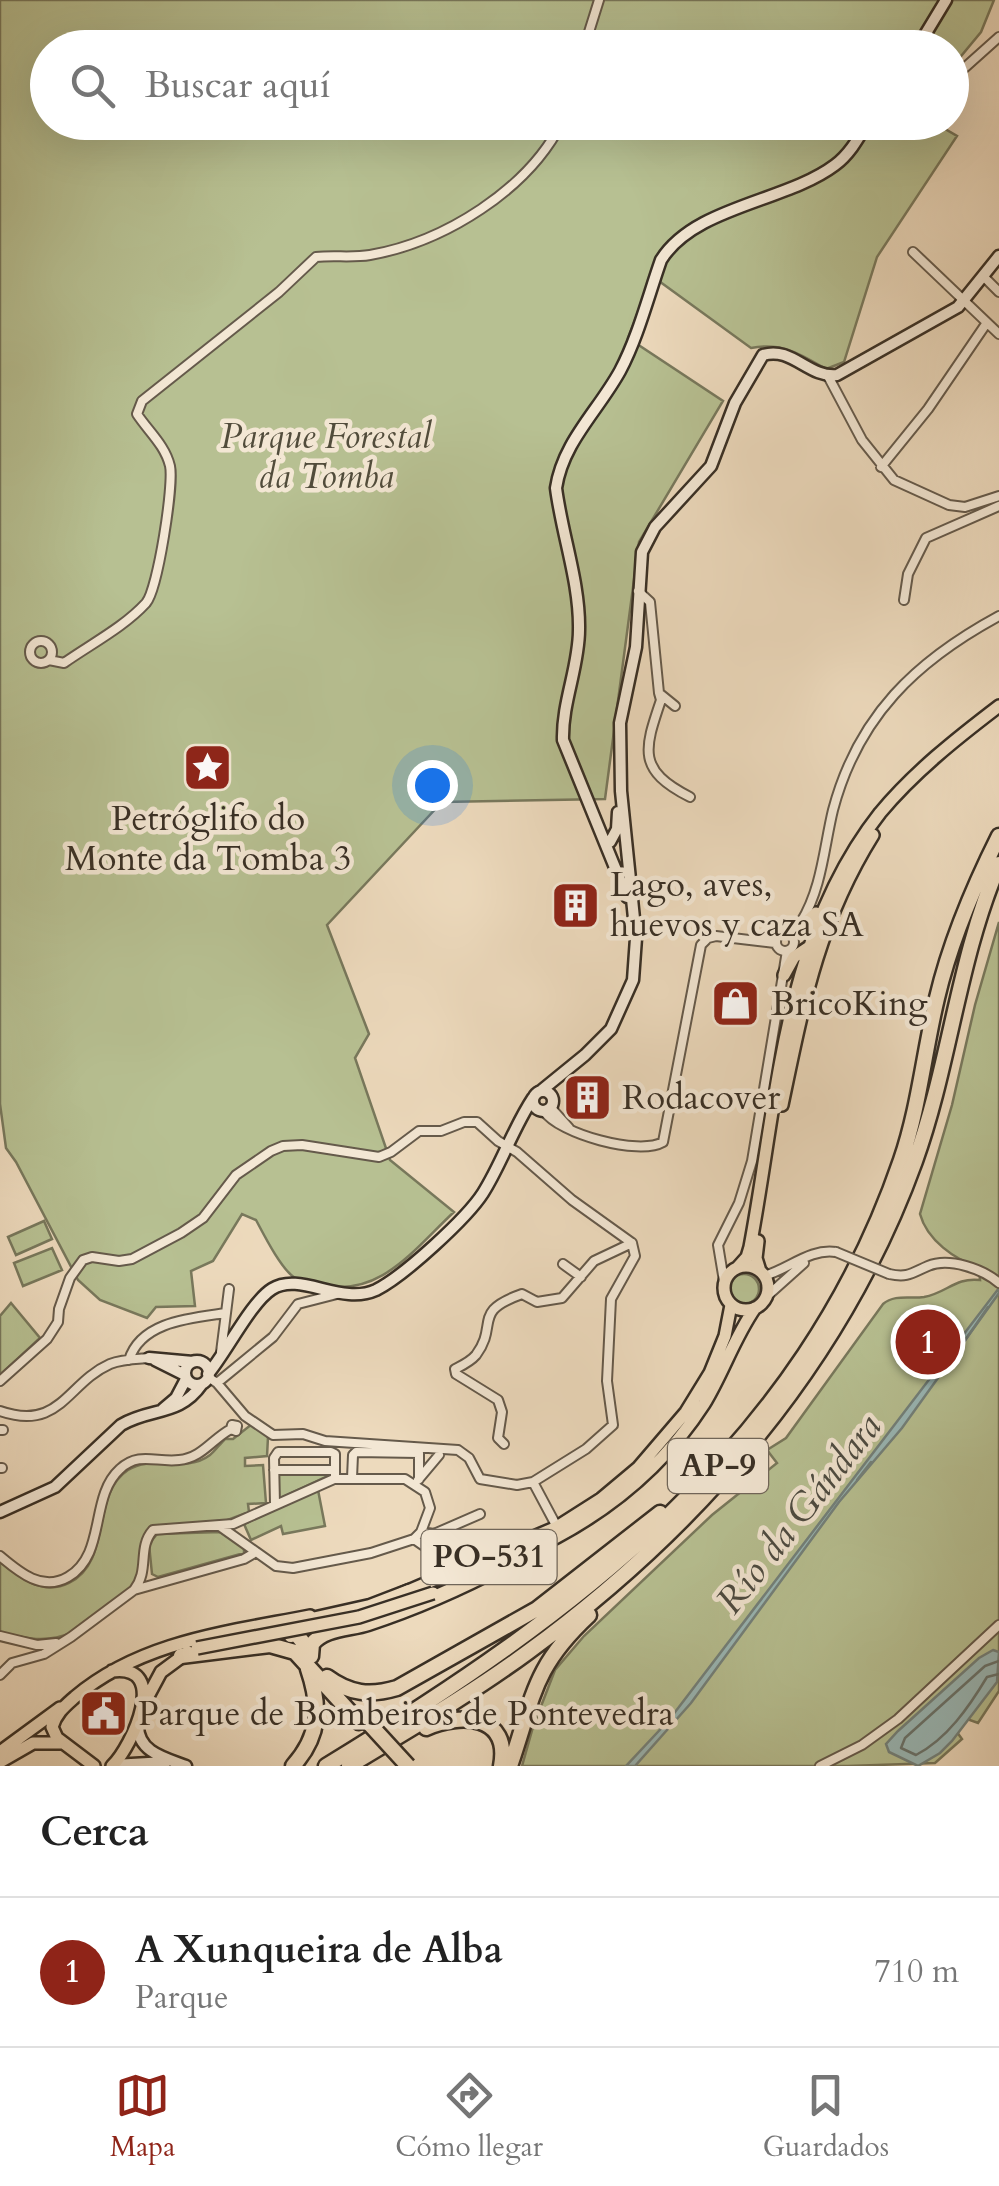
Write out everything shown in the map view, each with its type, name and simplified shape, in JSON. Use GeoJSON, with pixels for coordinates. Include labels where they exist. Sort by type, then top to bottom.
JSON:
{"type":"FeatureCollection","features":[{"type":"Feature","properties":{"kind":"highway","name":"AP-9"},"geometry":{"type":"LineString","coordinates":[[326,1766],[472,1674],[557,1613],[654,1532],[729,1454],[774,1398],[840,1294],[884,1204],[916,1108],[938,992],[973,892],[999,836]]}},
{"type":"Feature","properties":{"kind":"highway","name":"AP-9"},"geometry":{"type":"LineString","coordinates":[[350,1766],[529,1652],[620,1579],[711,1492],[758,1439],[800,1382],[864,1276],[915,1161],[974,931],[999,864]]}},
{"type":"Feature","properties":{"kind":"highway"},"geometry":{"type":"LineString","coordinates":[[181,1656],[270,1645],[304,1657],[350,1691],[370,1694],[397,1688],[537,1609],[616,1551],[729,1454]]}},
{"type":"Feature","properties":{"kind":"highway"},"geometry":{"type":"LineString","coordinates":[[510,1766],[532,1690],[549,1659],[573,1630],[696,1515],[711,1492]]}},
{"type":"Feature","properties":{"kind":"highway"},"geometry":{"type":"LineString","coordinates":[[304,1657],[319,1636],[433,1600],[524,1554]]}},
{"type":"Feature","properties":{"kind":"highway"},"geometry":{"type":"LineString","coordinates":[[293,1631],[303,1622],[409,1592]]}},
{"type":"Feature","properties":{"kind":"highway"},"geometry":{"type":"LineString","coordinates":[[254,1629],[279,1627],[302,1639],[318,1721],[306,1751],[293,1766]]}},
{"type":"Feature","properties":{"kind":"highway"},"geometry":{"type":"LineString","coordinates":[[304,1657],[408,1766]]}},
{"type":"Feature","properties":{"kind":"highway"},"geometry":{"type":"LineString","coordinates":[[327,1677],[398,1766]]}},
{"type":"Feature","properties":{"kind":"highway"},"geometry":{"type":"LineString","coordinates":[[360,1766],[440,1722],[469,1717],[482,1722],[497,1736],[503,1756],[501,1766]]}},
{"type":"Feature","properties":{"kind":"main road"},"geometry":{"type":"LineString","coordinates":[[766,1297],[756,1258],[770,1174],[814,960],[830,917],[870,839],[898,802],[999,710]]}},
{"type":"Feature","properties":{"kind":"main road"},"geometry":{"type":"LineString","coordinates":[[755,1308],[743,1310],[731,1305],[724,1294],[724,1281],[747,1258],[795,993],[829,897],[863,837],[891,801],[938,755],[999,710]]}},
{"type":"Feature","properties":{"kind":"main road"},"geometry":{"type":"LineString","coordinates":[[792,932],[809,922],[850,875]]}},
{"type":"Feature","properties":{"kind":"main road"},"geometry":{"type":"LineString","coordinates":[[770,1174],[772,1143],[809,947],[808,940],[792,932]]}},
{"type":"Feature","properties":{"kind":"main road"},"geometry":{"type":"LineString","coordinates":[[784,976],[794,958],[809,947]]}},
{"type":"Feature","properties":{"kind":"main road"},"geometry":{"type":"LineString","coordinates":[[736,1268],[750,1266],[762,1273]]}},
{"type":"Feature","properties":{"kind":"main road","name":"PO-531"},"geometry":{"type":"LineString","coordinates":[[113,1765],[138,1726],[144,1704],[161,1672],[181,1656],[197,1648],[359,1617],[433,1593],[524,1554],[601,1512],[649,1472],[704,1402],[755,1308],[766,1297]]}},
{"type":"Feature","properties":{"kind":"main road","name":"PO-531"},"geometry":{"type":"LineString","coordinates":[[0,1752],[50,1713],[136,1658],[180,1643],[409,1592],[557,1527],[601,1499],[638,1468],[686,1412],[718,1357],[731,1305]]}},
{"type":"Feature","properties":{"kind":"main road"},"geometry":{"type":"LineString","coordinates":[[112,1671],[126,1670],[134,1675],[144,1704]]}},
{"type":"Feature","properties":{"kind":"main road"},"geometry":{"type":"LineString","coordinates":[[64,1706],[52,1726],[56,1738],[94,1766]]}},
{"type":"Feature","properties":{"kind":"main road"},"geometry":{"type":"LineString","coordinates":[[0,1762],[32,1743],[63,1743]]}},
{"type":"Feature","properties":{"kind":"street"},"geometry":{"type":"LineString","coordinates":[[589,30],[598,0]]}},
{"type":"Feature","properties":{"kind":"street"},"geometry":{"type":"LineString","coordinates":[[928,30],[946,0]]}},
{"type":"Feature","properties":{"kind":"street"},"geometry":{"type":"LineString","coordinates":[[969,64],[999,37]]}},
{"type":"Feature","properties":{"kind":"street"},"geometry":{"type":"LineString","coordinates":[[49,660],[64,663],[125,619],[146,602],[158,578],[171,469],[164,450],[137,414],[142,401],[279,292],[316,257],[375,254],[438,231],[482,208],[542,156],[551,140]]}},
{"type":"Feature","properties":{"kind":"street"},"geometry":{"type":"LineString","coordinates":[[633,906],[563,740],[579,631],[556,488],[562,460],[620,370],[661,260],[670,247],[692,230],[836,164],[854,140]]}},
{"type":"Feature","properties":{"kind":"street"},"geometry":{"type":"LineString","coordinates":[[913,252],[999,334]]}},
{"type":"Feature","properties":{"kind":"street"},"geometry":{"type":"LineString","coordinates":[[149,1358],[194,1384],[209,1379],[225,1348],[276,1286],[296,1284],[356,1296],[372,1292],[400,1274],[476,1202],[523,1114],[543,1101],[558,1075],[599,1042],[619,1016],[628,996],[637,959],[621,791],[620,723],[634,658],[642,552],[647,538],[711,466],[735,403],[758,360],[768,353],[781,353],[828,376],[848,370],[964,300],[999,256]]}},
{"type":"Feature","properties":{"kind":"street"},"geometry":{"type":"LineString","coordinates":[[984,277],[999,292]]}},
{"type":"Feature","properties":{"kind":"street"},"geometry":{"type":"LineString","coordinates":[[881,467],[928,409],[986,324]]}},
{"type":"Feature","properties":{"kind":"street"},"geometry":{"type":"LineString","coordinates":[[828,376],[862,440],[894,480],[950,505],[965,506],[999,496]]}},
{"type":"Feature","properties":{"kind":"street"},"geometry":{"type":"LineString","coordinates":[[904,600],[908,574],[926,538],[999,506]]}},
{"type":"Feature","properties":{"kind":"street"},"geometry":{"type":"LineString","coordinates":[[638,591],[650,602],[661,700],[646,742],[648,757],[652,770],[666,785],[690,797]]}},
{"type":"Feature","properties":{"kind":"street"},"geometry":{"type":"LineString","coordinates":[[776,943],[779,934],[792,932],[806,914],[844,774],[871,726],[912,673],[960,637],[999,616]]}},
{"type":"Feature","properties":{"kind":"street"},"geometry":{"type":"LineString","coordinates":[[659,693],[675,706]]}},
{"type":"Feature","properties":{"kind":"street"},"geometry":{"type":"LineString","coordinates":[[605,838],[617,829],[621,791]]}},
{"type":"Feature","properties":{"kind":"street"},"geometry":{"type":"LineString","coordinates":[[605,838],[627,858]]}},
{"type":"Feature","properties":{"kind":"street"},"geometry":{"type":"LineString","coordinates":[[610,857],[627,858]]}},
{"type":"Feature","properties":{"kind":"street"},"geometry":{"type":"LineString","coordinates":[[816,888],[829,897]]}},
{"type":"Feature","properties":{"kind":"street"},"geometry":{"type":"LineString","coordinates":[[724,1281],[718,1248],[739,1203],[752,1160],[788,951],[794,942],[792,932]]}},
{"type":"Feature","properties":{"kind":"street"},"geometry":{"type":"LineString","coordinates":[[543,1101],[558,1126],[641,1149],[654,1148],[663,1142],[702,944],[716,936],[776,943],[781,950],[788,951]]}},
{"type":"Feature","properties":{"kind":"street"},"geometry":{"type":"LineString","coordinates":[[0,1381],[47,1340],[58,1322],[70,1278],[83,1260],[132,1259],[195,1224],[236,1175],[283,1146],[379,1157],[419,1131],[441,1131],[471,1120],[632,1243],[635,1250],[612,1299],[607,1381],[613,1425],[586,1450],[532,1482],[480,1480],[468,1458],[458,1450],[325,1441],[304,1434],[273,1435],[236,1408],[197,1362]]}},
{"type":"Feature","properties":{"kind":"street"},"geometry":{"type":"LineString","coordinates":[[504,1444],[498,1438],[501,1406],[458,1376],[456,1369],[479,1351],[489,1313],[498,1304],[522,1294],[537,1302],[562,1298],[594,1261],[632,1243]]}},
{"type":"Feature","properties":{"kind":"street"},"geometry":{"type":"LineString","coordinates":[[718,1248],[723,1261],[736,1268]]}},
{"type":"Feature","properties":{"kind":"street"},"geometry":{"type":"LineString","coordinates":[[766,1297],[818,1252]]}},
{"type":"Feature","properties":{"kind":"street"},"geometry":{"type":"LineString","coordinates":[[762,1273],[787,1269],[818,1252],[836,1252],[889,1274],[912,1276],[930,1264],[970,1267],[996,1280]]}},
{"type":"Feature","properties":{"kind":"street"},"geometry":{"type":"LineString","coordinates":[[563,1264],[581,1277]]}},
{"type":"Feature","properties":{"kind":"street"},"geometry":{"type":"LineString","coordinates":[[225,1348],[228,1289]]}},
{"type":"Feature","properties":{"kind":"street"},"geometry":{"type":"LineString","coordinates":[[0,1512],[47,1492],[121,1426],[185,1402],[209,1379],[274,1337],[298,1304],[337,1294]]}},
{"type":"Feature","properties":{"kind":"street"},"geometry":{"type":"LineString","coordinates":[[129,1360],[132,1350],[160,1327],[226,1314]]}},
{"type":"Feature","properties":{"kind":"street"},"geometry":{"type":"LineString","coordinates":[[157,1412],[176,1398],[188,1365],[225,1348]]}},
{"type":"Feature","properties":{"kind":"street"},"geometry":{"type":"LineString","coordinates":[[0,1411],[21,1416],[52,1411],[106,1366],[129,1360],[197,1362]]}},
{"type":"Feature","properties":{"kind":"street"},"geometry":{"type":"LineString","coordinates":[[0,1556],[34,1580],[51,1582],[72,1575],[83,1564],[94,1536],[105,1489],[122,1467],[138,1458],[192,1458],[231,1429]]}},
{"type":"Feature","properties":{"kind":"street"},"geometry":{"type":"LineString","coordinates":[[275,1504],[274,1458],[278,1452],[331,1452],[335,1454],[335,1474]]}},
{"type":"Feature","properties":{"kind":"street"},"geometry":{"type":"LineString","coordinates":[[352,1478],[356,1452],[419,1453],[417,1481],[430,1508],[418,1536],[419,1545],[434,1548]]}},
{"type":"Feature","properties":{"kind":"street"},"geometry":{"type":"LineString","coordinates":[[417,1481],[439,1456]]}},
{"type":"Feature","properties":{"kind":"street"},"geometry":{"type":"LineString","coordinates":[[274,1470],[417,1481]]}},
{"type":"Feature","properties":{"kind":"street"},"geometry":{"type":"LineString","coordinates":[[134,1590],[144,1573],[143,1546],[153,1530],[220,1527],[335,1474]]}},
{"type":"Feature","properties":{"kind":"street"},"geometry":{"type":"LineString","coordinates":[[532,1482],[557,1527]]}},
{"type":"Feature","properties":{"kind":"street"},"geometry":{"type":"LineString","coordinates":[[220,1527],[276,1566],[293,1568],[372,1554],[480,1514]]}},
{"type":"Feature","properties":{"kind":"street"},"geometry":{"type":"LineString","coordinates":[[0,1675],[21,1658],[38,1656],[134,1590],[244,1559],[256,1552]]}},
{"type":"Feature","properties":{"kind":"street"},"geometry":{"type":"LineString","coordinates":[[144,1573],[156,1583]]}},
{"type":"Feature","properties":{"kind":"street"},"geometry":{"type":"LineString","coordinates":[[820,1766],[862,1745],[898,1719],[999,1625]]}},
{"type":"Feature","properties":{"kind":"street"},"geometry":{"type":"LineString","coordinates":[[0,1636],[37,1645],[60,1642]]}},
{"type":"Feature","properties":{"kind":"street"},"geometry":{"type":"LineString","coordinates":[[37,1645],[38,1656]]}},
{"type":"Feature","properties":{"kind":"street"},"geometry":{"type":"LineString","coordinates":[[138,1726],[138,1735],[149,1751],[181,1764]]}},
{"type":"Feature","properties":{"kind":"street"},"geometry":{"type":"LineString","coordinates":[[113,1765],[147,1761],[181,1764]]}},
{"type":"Feature","properties":{"kind":"green space","name":"Parque Forestal da Tomba"},"geometry":{"type":"Polygon","coordinates":[[[0,0],[994,0],[981,32],[969,46],[969,30],[30,30],[30,140],[954,140],[877,257],[844,362],[826,369],[781,348],[751,348],[652,276],[628,338],[723,401],[639,542],[605,799],[442,802],[327,925],[369,1034],[355,1058],[390,1160],[454,1212],[394,1268],[359,1285],[340,1287],[295,1278],[279,1260],[256,1220],[242,1214],[213,1261],[191,1271],[195,1306],[156,1307],[147,1318],[100,1300],[78,1280],[6,1148],[0,1104],[0,0]]]}},
{"type":"Feature","properties":{"kind":"green space"},"geometry":{"type":"Polygon","coordinates":[[[999,922],[999,1691],[978,1723],[959,1716],[954,1728],[962,1739],[935,1763],[522,1766],[555,1670],[584,1636],[712,1515],[777,1463],[767,1450],[786,1438],[883,1304],[897,1298],[924,1297],[964,1281],[980,1280],[979,1267],[943,1248],[920,1214],[999,922]]]}},
{"type":"Feature","properties":{"kind":"green space"},"geometry":{"type":"Polygon","coordinates":[[[44,1221],[52,1239],[16,1255],[8,1237],[44,1221]]]}},
{"type":"Feature","properties":{"kind":"green space"},"geometry":{"type":"Polygon","coordinates":[[[52,1248],[62,1270],[23,1286],[14,1263],[52,1248]]]}},
{"type":"Feature","properties":{"kind":"green space"},"geometry":{"type":"Polygon","coordinates":[[[744,1274],[758,1283],[759,1289],[750,1303],[744,1304],[730,1295],[729,1289],[738,1275],[744,1274]]]}},
{"type":"Feature","properties":{"kind":"green space"},"geometry":{"type":"Polygon","coordinates":[[[11,1303],[40,1338],[0,1375],[0,1316],[11,1303]]]}},
{"type":"Feature","properties":{"kind":"green space"},"geometry":{"type":"Polygon","coordinates":[[[252,1424],[268,1437],[267,1456],[245,1458],[245,1466],[263,1465],[266,1503],[248,1504],[249,1512],[225,1521],[151,1527],[143,1540],[139,1574],[131,1588],[71,1633],[36,1639],[0,1632],[0,1562],[41,1586],[69,1583],[83,1573],[91,1560],[109,1495],[128,1470],[147,1464],[200,1460],[212,1454],[225,1439],[233,1439],[252,1424]]]}},
{"type":"Feature","properties":{"kind":"green space"},"geometry":{"type":"Polygon","coordinates":[[[329,1473],[281,1498],[278,1475],[329,1473]]]}},
{"type":"Feature","properties":{"kind":"green space"},"geometry":{"type":"Polygon","coordinates":[[[318,1490],[325,1526],[283,1534],[281,1526],[251,1540],[244,1524],[318,1490]]]}},
{"type":"Feature","properties":{"kind":"green space"},"geometry":{"type":"Polygon","coordinates":[[[220,1532],[244,1547],[244,1553],[158,1577],[152,1574],[149,1544],[157,1534],[220,1532]]]}},
{"type":"Feature","properties":{"kind":"water"},"geometry":{"type":"Polygon","coordinates":[[[999,1288],[902,1428],[839,1502],[691,1703],[635,1766],[626,1766],[669,1720],[999,1288]]]}},
{"type":"Feature","properties":{"kind":"water"},"geometry":{"type":"Polygon","coordinates":[[[993,1650],[999,1652],[997,1682],[940,1753],[918,1766],[889,1752],[886,1744],[898,1731],[993,1650]]]}},
{"type":"Feature","properties":{"kind":"waterway","name":"Río da Gándara"},"geometry":{"type":"LineString","coordinates":[[950,1362],[988,1307]]}},
{"type":"Feature","properties":{"kind":"waterway","name":"Río da Gándara"},"geometry":{"type":"LineString","coordinates":[[857,1480],[871,1462]]}},
{"type":"Feature","properties":{"kind":"place","name":"Petróglifo do Monte da Tomba 3"},"geometry":{"type":"Point","coordinates":[208,767]}},
{"type":"Feature","properties":{"kind":"place","name":"Lago, aves, huevos y caza SA"},"geometry":{"type":"Point","coordinates":[575,905]}},
{"type":"Feature","properties":{"kind":"place","name":"BricoKing"},"geometry":{"type":"Point","coordinates":[736,1004]}},
{"type":"Feature","properties":{"kind":"place","name":"Rodacover"},"geometry":{"type":"Point","coordinates":[587,1098]}},
{"type":"Feature","properties":{"kind":"place","name":"A Xunqueira de Alba"},"geometry":{"type":"Point","coordinates":[928,1342]}},
{"type":"Feature","properties":{"kind":"place","name":"Parque de Bombeiros de Pontevedra"},"geometry":{"type":"Point","coordinates":[103,1714]}}]}
